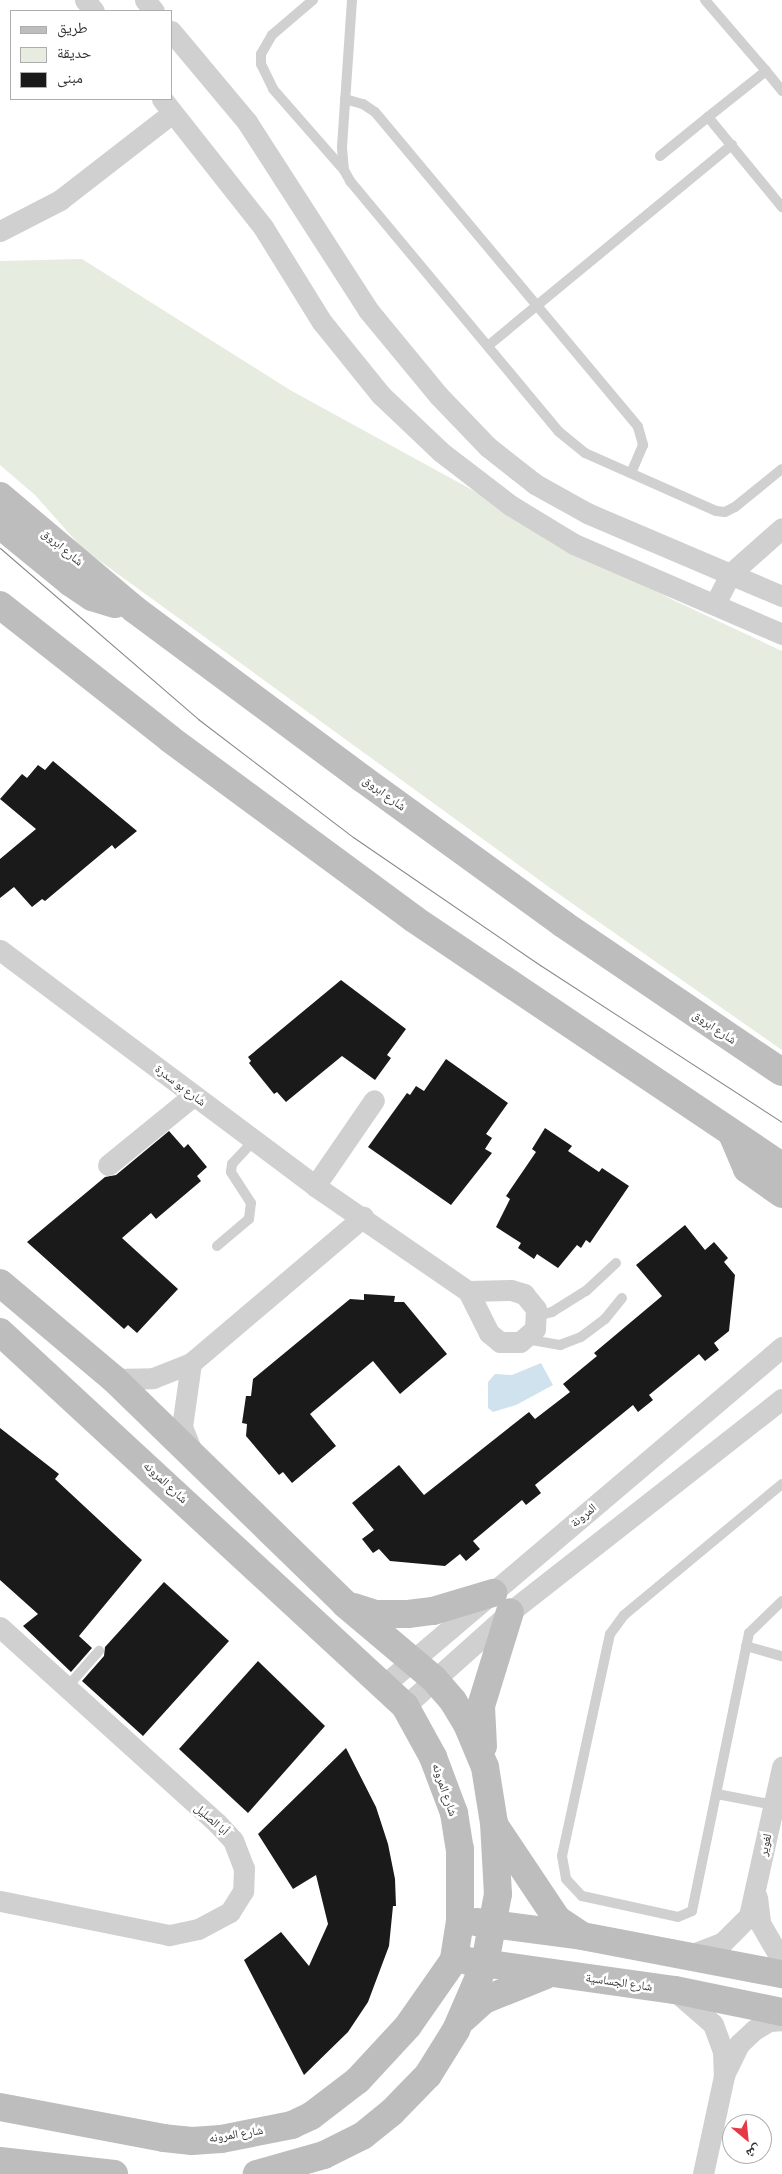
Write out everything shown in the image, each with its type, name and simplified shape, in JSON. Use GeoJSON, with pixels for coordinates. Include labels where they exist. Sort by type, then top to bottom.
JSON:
{"type":"FeatureCollection","features":[{"type":"Feature","properties":{"kind":"street"},"geometry":{"type":"LineString","coordinates":[[85,0],[93,10]]}},
{"type":"Feature","properties":{"kind":"street"},"geometry":{"type":"LineString","coordinates":[[145,0],[153,10]]}},
{"type":"Feature","properties":{"kind":"street"},"geometry":{"type":"LineString","coordinates":[[172,32],[223,91],[276,163],[368,310],[466,426],[511,466],[560,500],[614,526],[782,596]]}},
{"type":"Feature","properties":{"kind":"street"},"geometry":{"type":"LineString","coordinates":[[0,231],[60,200],[167,106],[263,227],[322,322],[380,395],[441,452],[510,505],[574,544],[782,634]]}},
{"type":"Feature","properties":{"kind":"street","name":"شارع ابروق"},"geometry":{"type":"LineString","coordinates":[[0,496],[134,609],[563,924],[782,1072]]}},
{"type":"Feature","properties":{"kind":"street"},"geometry":{"type":"LineString","coordinates":[[0,525],[92,597],[134,609]]}},
{"type":"Feature","properties":{"kind":"street"},"geometry":{"type":"LineString","coordinates":[[715,604],[730,574],[782,528]]}},
{"type":"Feature","properties":{"kind":"street"},"geometry":{"type":"LineString","coordinates":[[0,606],[170,739],[414,919],[664,1090],[782,1166]]}},
{"type":"Feature","properties":{"kind":"street","name":"شارع بو سدرة"},"geometry":{"type":"LineString","coordinates":[[0,950],[315,1186],[468,1290],[494,1338],[513,1343],[526,1339]]}},
{"type":"Feature","properties":{"kind":"street"},"geometry":{"type":"LineString","coordinates":[[664,1090],[727,1113],[782,1146]]}},
{"type":"Feature","properties":{"kind":"street"},"geometry":{"type":"LineString","coordinates":[[108,1165],[194,1096]]}},
{"type":"Feature","properties":{"kind":"street"},"geometry":{"type":"LineString","coordinates":[[315,1186],[374,1100]]}},
{"type":"Feature","properties":{"kind":"street"},"geometry":{"type":"LineString","coordinates":[[734,1136],[748,1169],[782,1194]]}},
{"type":"Feature","properties":{"kind":"street"},"geometry":{"type":"LineString","coordinates":[[114,1380],[153,1378],[191,1363],[362,1217]]}},
{"type":"Feature","properties":{"kind":"street"},"geometry":{"type":"LineString","coordinates":[[0,1283],[114,1380],[192,1453],[345,1604],[414,1660],[434,1679],[467,1724],[485,1767]]}},
{"type":"Feature","properties":{"kind":"street"},"geometry":{"type":"LineString","coordinates":[[468,1290],[518,1291],[534,1303],[538,1316],[535,1328],[526,1339]]}},
{"type":"Feature","properties":{"kind":"street","name":"شارع المرونه"},"geometry":{"type":"LineString","coordinates":[[0,1332],[384,1684],[405,1706],[433,1757],[454,1813],[460,1849],[460,1921],[454,1960],[408,2026],[358,2080],[311,2116],[292,2125],[221,2140],[192,2141],[155,2137],[0,2108]]}},
{"type":"Feature","properties":{"kind":"street","name":"المرونة"},"geometry":{"type":"LineString","coordinates":[[405,1706],[434,1679],[502,1602],[782,1347]]}},
{"type":"Feature","properties":{"kind":"street"},"geometry":{"type":"LineString","coordinates":[[191,1363],[182,1427],[192,1453]]}},
{"type":"Feature","properties":{"kind":"street","name":"المرونة"},"geometry":{"type":"LineString","coordinates":[[384,1684],[414,1660],[502,1602],[782,1399]]}},
{"type":"Feature","properties":{"kind":"street"},"geometry":{"type":"LineString","coordinates":[[345,1604],[375,1614],[408,1614],[502,1602],[481,1706],[485,1767],[494,1823],[498,1894],[485,1963],[456,2030]]}},
{"type":"Feature","properties":{"kind":"street","name":"أبا الصليل"},"geometry":{"type":"LineString","coordinates":[[0,1627],[68,1686],[233,1840],[244,1868],[243,1891],[230,1912],[198,1930],[169,1935],[0,1901]]}},
{"type":"Feature","properties":{"kind":"street","name":"لغوير"},"geometry":{"type":"LineString","coordinates":[[690,1955],[722,1942],[735,1932],[749,1916],[756,1893],[782,1767]]}},
{"type":"Feature","properties":{"kind":"street"},"geometry":{"type":"LineString","coordinates":[[494,1823],[558,1919],[582,1936]]}},
{"type":"Feature","properties":{"kind":"street","name":"لغوير"},"geometry":{"type":"LineString","coordinates":[[756,1893],[760,1923],[768,1941],[782,1960]]}},
{"type":"Feature","properties":{"kind":"street"},"geometry":{"type":"LineString","coordinates":[[460,1921],[493,1923],[582,1936],[782,1974]]}},
{"type":"Feature","properties":{"kind":"street","name":"شارع الجساسية"},"geometry":{"type":"LineString","coordinates":[[454,1960],[675,1990],[782,2012]]}},
{"type":"Feature","properties":{"kind":"street"},"geometry":{"type":"LineString","coordinates":[[257,2174],[324,2155],[362,2136],[392,2112],[428,2075],[468,2013],[484,2000],[506,1989],[551,1974]]}},
{"type":"Feature","properties":{"kind":"street"},"geometry":{"type":"LineString","coordinates":[[675,1990],[717,2031],[723,2051],[724,2076]]}},
{"type":"Feature","properties":{"kind":"street"},"geometry":{"type":"LineString","coordinates":[[703,2174],[724,2076],[739,2044],[769,2021],[782,2020]]}},
{"type":"Feature","properties":{"kind":"street"},"geometry":{"type":"LineString","coordinates":[[0,2161],[114,2174]]}},
{"type":"Feature","properties":{"kind":"lane"},"geometry":{"type":"LineString","coordinates":[[313,0],[272,35],[261,54],[261,64],[273,89],[344,170],[350,181],[489,345],[558,431],[585,453],[725,512],[782,468]]}},
{"type":"Feature","properties":{"kind":"lane"},"geometry":{"type":"LineString","coordinates":[[344,170],[342,148],[352,0]]}},
{"type":"Feature","properties":{"kind":"lane"},"geometry":{"type":"LineString","coordinates":[[705,0],[782,91]]}},
{"type":"Feature","properties":{"kind":"lane"},"geometry":{"type":"LineString","coordinates":[[660,156],[766,71]]}},
{"type":"Feature","properties":{"kind":"lane"},"geometry":{"type":"LineString","coordinates":[[345,99],[363,104],[375,112],[638,427],[643,445],[631,473]]}},
{"type":"Feature","properties":{"kind":"lane"},"geometry":{"type":"LineString","coordinates":[[708,117],[782,207]]}},
{"type":"Feature","properties":{"kind":"lane"},"geometry":{"type":"LineString","coordinates":[[489,345],[732,145]]}},
{"type":"Feature","properties":{"kind":"lane"},"geometry":{"type":"LineString","coordinates":[[217,1246],[249,1219],[251,1203],[231,1172],[232,1164],[254,1140]]}},
{"type":"Feature","properties":{"kind":"lane"},"geometry":{"type":"LineString","coordinates":[[538,1316],[552,1312],[586,1291],[616,1263]]}},
{"type":"Feature","properties":{"kind":"lane"},"geometry":{"type":"LineString","coordinates":[[526,1339],[560,1345],[581,1337],[605,1319],[622,1298]]}},
{"type":"Feature","properties":{"kind":"lane"},"geometry":{"type":"LineString","coordinates":[[782,1484],[614,1627],[562,1856],[566,1879],[578,1892],[594,1900],[678,1917],[688,1915],[696,1902],[746,1646],[752,1627],[782,1601]]}},
{"type":"Feature","properties":{"kind":"lane"},"geometry":{"type":"LineString","coordinates":[[746,1646],[782,1656]]}},
{"type":"Feature","properties":{"kind":"lane"},"geometry":{"type":"LineString","coordinates":[[68,1686],[99,1651]]}},
{"type":"Feature","properties":{"kind":"lane"},"geometry":{"type":"LineString","coordinates":[[717,1794],[774,1805]]}},
{"type":"Feature","properties":{"kind":"green space"},"geometry":{"type":"Polygon","coordinates":[[[82,259],[290,390],[671,599],[782,651],[782,1050],[553,890],[82,548],[35,495],[0,465],[0,261],[82,259]]]}},
{"type":"Feature","properties":{"kind":"water"},"geometry":{"type":"Polygon","coordinates":[[[541,1363],[553,1385],[516,1405],[493,1412],[488,1408],[488,1382],[495,1374],[512,1375],[541,1363]]]}},
{"type":"Feature","properties":{"kind":"building"},"geometry":{"type":"Polygon","coordinates":[[[53,761],[137,831],[115,849],[112,845],[45,901],[42,899],[32,907],[14,887],[0,898],[0,859],[36,829],[0,799],[22,774],[27,778],[38,765],[45,770],[53,761]]]}},
{"type":"Feature","properties":{"kind":"building"},"geometry":{"type":"Polygon","coordinates":[[[341,980],[406,1029],[387,1055],[391,1058],[375,1080],[342,1056],[286,1102],[277,1092],[274,1094],[249,1063],[251,1061],[248,1057],[341,980]]]}},
{"type":"Feature","properties":{"kind":"building"},"geometry":{"type":"Polygon","coordinates":[[[446,1059],[508,1103],[486,1134],[492,1138],[485,1149],[492,1153],[451,1205],[368,1147],[407,1093],[410,1095],[416,1086],[424,1091],[446,1059]]]}},
{"type":"Feature","properties":{"kind":"building"},"geometry":{"type":"Polygon","coordinates":[[[545,1128],[572,1146],[568,1151],[599,1172],[602,1168],[629,1186],[590,1243],[586,1240],[581,1248],[577,1245],[558,1268],[537,1254],[534,1259],[518,1248],[521,1243],[496,1227],[510,1199],[506,1196],[536,1152],[532,1149],[545,1128]]]}},
{"type":"Feature","properties":{"kind":"building"},"geometry":{"type":"Polygon","coordinates":[[[169,1131],[184,1148],[188,1144],[207,1167],[197,1176],[201,1181],[156,1219],[151,1213],[122,1238],[178,1289],[137,1333],[128,1325],[124,1329],[27,1242],[105,1177],[116,1175],[169,1131]]]}},
{"type":"Feature","properties":{"kind":"building"},"geometry":{"type":"Polygon","coordinates":[[[685,1225],[705,1250],[714,1242],[728,1258],[724,1262],[735,1275],[729,1331],[714,1343],[719,1350],[705,1361],[699,1354],[649,1395],[653,1400],[638,1412],[633,1405],[535,1485],[541,1493],[526,1505],[522,1500],[473,1541],[480,1549],[466,1561],[460,1554],[445,1566],[390,1561],[379,1549],[373,1553],[362,1539],[374,1530],[352,1503],[399,1465],[424,1495],[529,1412],[535,1419],[570,1392],[563,1384],[597,1356],[594,1353],[662,1296],[636,1265],[685,1225]]]}},
{"type":"Feature","properties":{"kind":"building"},"geometry":{"type":"Polygon","coordinates":[[[364,1294],[395,1296],[394,1302],[404,1302],[447,1354],[400,1394],[373,1361],[310,1414],[336,1446],[292,1483],[283,1472],[279,1475],[246,1436],[247,1424],[242,1423],[246,1396],[251,1396],[253,1379],[350,1299],[364,1300],[364,1294]]]}},
{"type":"Feature","properties":{"kind":"building"},"geometry":{"type":"Polygon","coordinates":[[[0,1428],[59,1474],[55,1479],[142,1560],[79,1636],[92,1648],[71,1672],[23,1626],[38,1614],[0,1580],[0,1428]]]}},
{"type":"Feature","properties":{"kind":"building"},"geometry":{"type":"Polygon","coordinates":[[[164,1582],[229,1641],[143,1736],[82,1681],[104,1656],[105,1647],[164,1582]]]}},
{"type":"Feature","properties":{"kind":"building"},"geometry":{"type":"Polygon","coordinates":[[[258,1661],[325,1726],[248,1813],[179,1749],[258,1661]]]}},
{"type":"Feature","properties":{"kind":"building"},"geometry":{"type":"Polygon","coordinates":[[[346,1748],[376,1807],[388,1844],[395,1879],[396,1906],[393,1906],[389,1946],[368,2002],[348,2032],[304,2075],[244,1960],[281,1932],[309,1966],[328,1924],[316,1875],[293,1889],[258,1834],[346,1748]]]}},
{"type":"Feature","properties":{"kind":"tram line"},"geometry":{"type":"LineString","coordinates":[[0,548],[198,719],[353,837],[540,965],[782,1122]]}}]}
